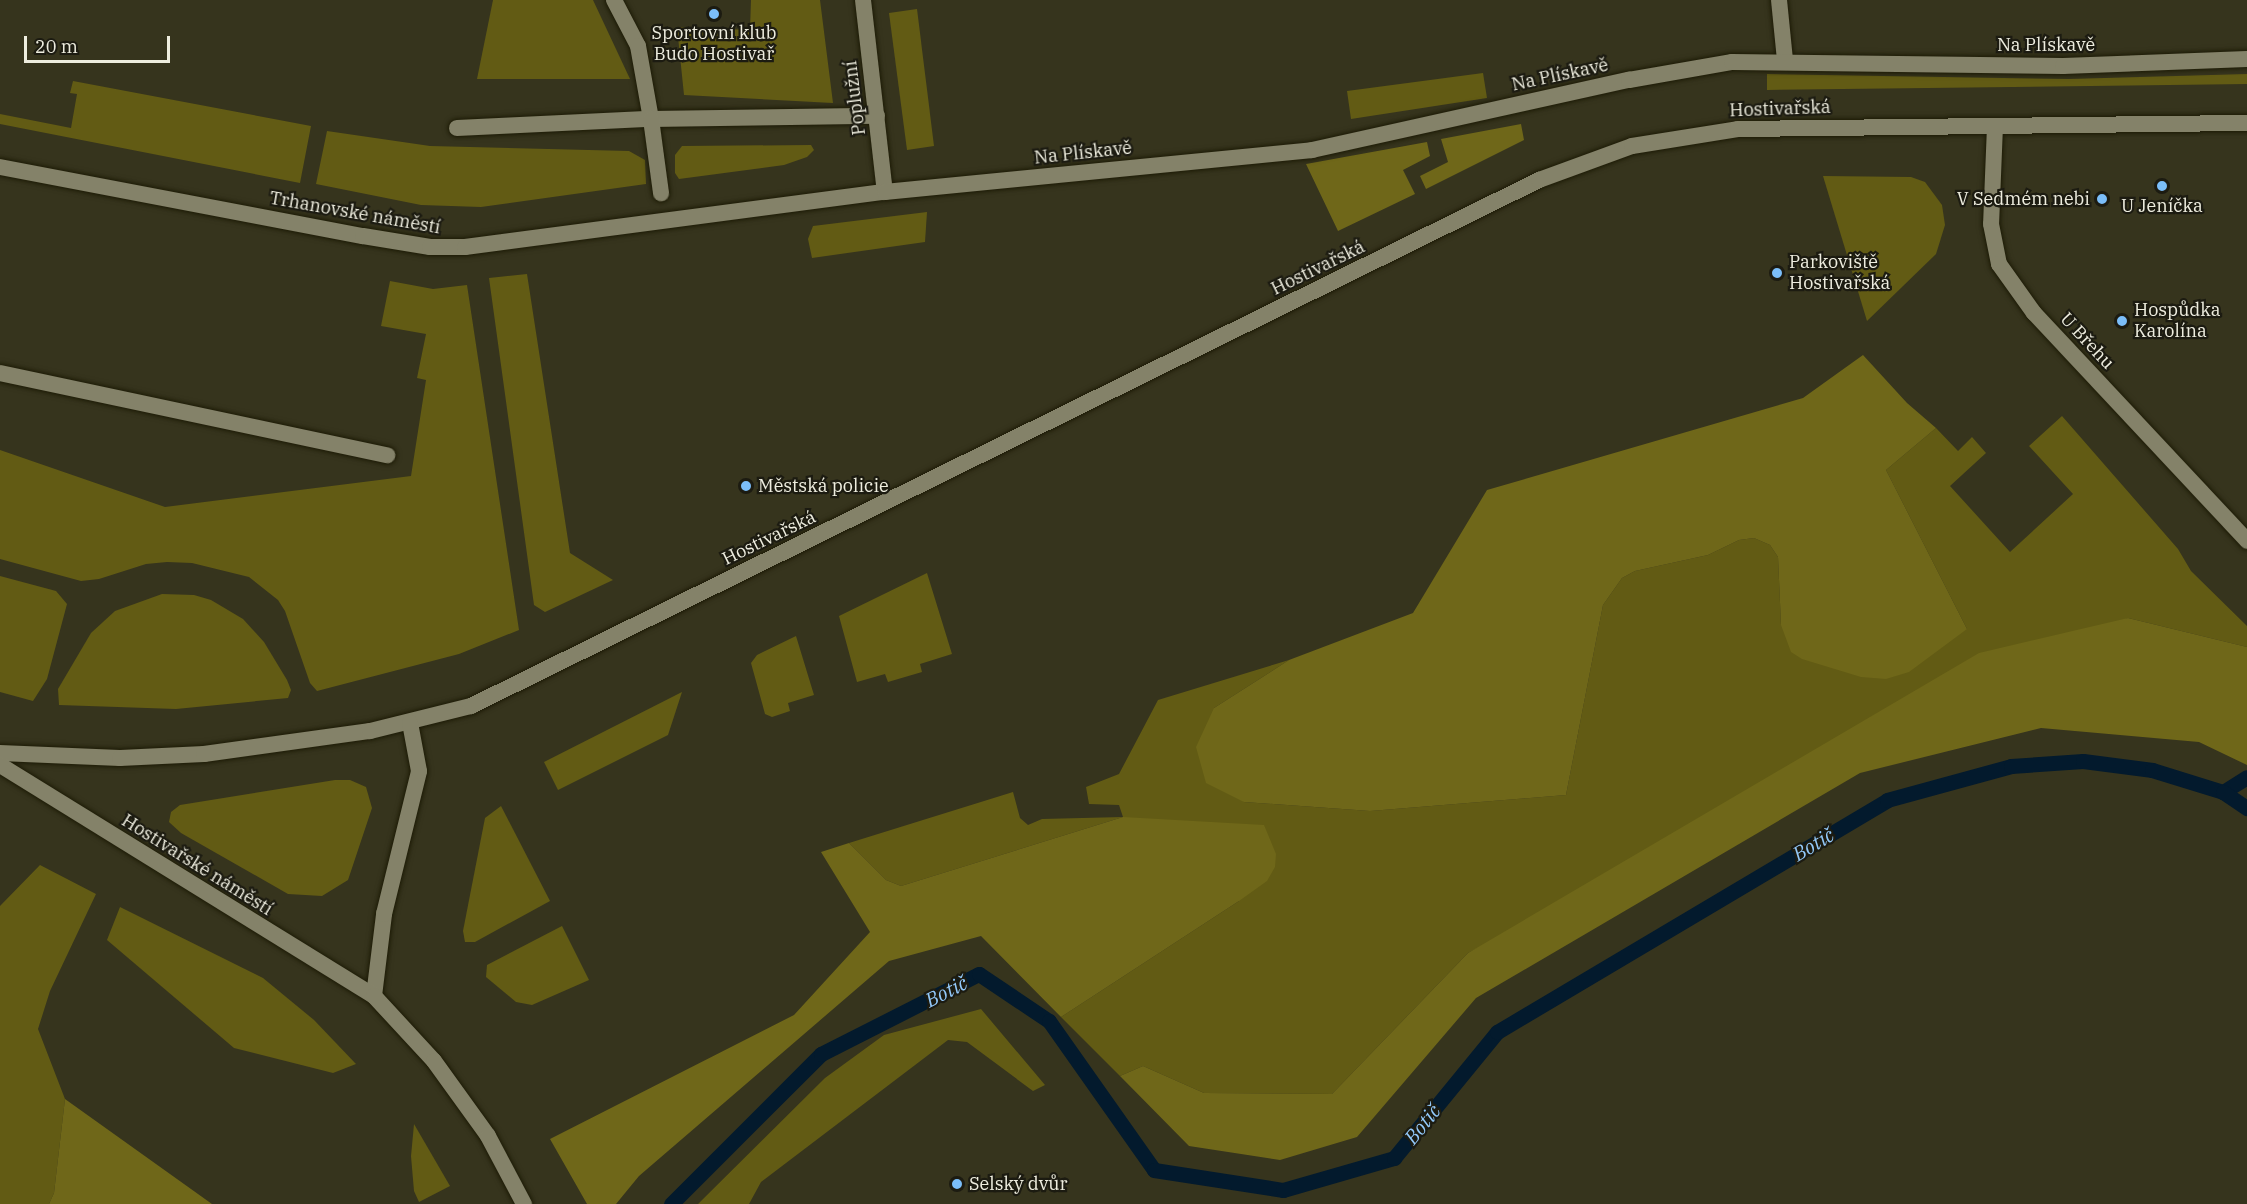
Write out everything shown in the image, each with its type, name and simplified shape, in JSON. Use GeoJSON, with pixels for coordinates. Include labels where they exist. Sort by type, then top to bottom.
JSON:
{"type":"FeatureCollection","features":[{"type":"Feature","properties":{"kind":"street"},"geometry":{"type":"LineString","coordinates":[[614,0],[638,46],[661,193]]}},
{"type":"Feature","properties":{"kind":"street","name":"Poplužní"},"geometry":{"type":"LineString","coordinates":[[863,0],[885,192]]}},
{"type":"Feature","properties":{"kind":"street"},"geometry":{"type":"LineString","coordinates":[[1779,0],[1785,60]]}},
{"type":"Feature","properties":{"kind":"street","name":"Na Plískavě"},"geometry":{"type":"LineString","coordinates":[[885,192],[1312,150],[1629,80],[1710,65],[1785,60],[2064,66],[2247,58]]}},
{"type":"Feature","properties":{"kind":"street"},"geometry":{"type":"LineString","coordinates":[[457,128],[651,119],[877,116]]}},
{"type":"Feature","properties":{"kind":"street","name":"Hostivařská"},"geometry":{"type":"LineString","coordinates":[[410,723],[471,706],[1539,180],[1632,146],[1738,129],[2247,123]]}},
{"type":"Feature","properties":{"kind":"street","name":"U Břehu"},"geometry":{"type":"LineString","coordinates":[[1995,126],[1991,224],[1999,264],[2034,313],[2247,541]]}},
{"type":"Feature","properties":{"kind":"street","name":"Trhanovské náměstí"},"geometry":{"type":"LineString","coordinates":[[0,167],[363,236],[447,248],[885,192]]}},
{"type":"Feature","properties":{"kind":"street"},"geometry":{"type":"LineString","coordinates":[[0,373],[387,455]]}},
{"type":"Feature","properties":{"kind":"street"},"geometry":{"type":"LineString","coordinates":[[0,753],[155,757],[253,748],[410,723],[419,771],[384,914],[374,996]]}},
{"type":"Feature","properties":{"kind":"street","name":"Hostivařské náměstí"},"geometry":{"type":"LineString","coordinates":[[0,765],[374,996],[434,1060],[488,1136],[524,1204]]}},
{"type":"Feature","properties":{"kind":"shaded area"},"geometry":{"type":"Polygon","coordinates":[[[493,0],[593,0],[630,79],[477,79],[493,0]]]}},
{"type":"Feature","properties":{"kind":"shaded area"},"geometry":{"type":"Polygon","coordinates":[[[751,0],[820,0],[833,103],[684,95],[677,27],[750,30],[751,0]]]}},
{"type":"Feature","properties":{"kind":"shaded area"},"geometry":{"type":"Polygon","coordinates":[[[917,9],[934,146],[907,150],[889,13],[917,9]]]}},
{"type":"Feature","properties":{"kind":"shaded area"},"geometry":{"type":"Polygon","coordinates":[[[1483,73],[1487,98],[1351,119],[1347,91],[1483,73]]]}},
{"type":"Feature","properties":{"kind":"shaded area"},"geometry":{"type":"Polygon","coordinates":[[[1767,74],[2069,79],[2247,74],[2247,84],[1767,90],[1767,74]]]}},
{"type":"Feature","properties":{"kind":"shaded area"},"geometry":{"type":"Polygon","coordinates":[[[73,81],[311,126],[300,183],[0,124],[0,114],[71,128],[77,94],[70,93],[73,81]]]}},
{"type":"Feature","properties":{"kind":"shaded area"},"geometry":{"type":"Polygon","coordinates":[[[1521,124],[1524,140],[1426,189],[1420,176],[1448,162],[1441,139],[1521,124]]]}},
{"type":"Feature","properties":{"kind":"shaded area"},"geometry":{"type":"Polygon","coordinates":[[[327,131],[430,146],[629,151],[645,160],[646,184],[481,207],[421,205],[316,184],[327,131]]]}},
{"type":"Feature","properties":{"kind":"shaded area"},"geometry":{"type":"Polygon","coordinates":[[[1427,142],[1430,156],[1403,170],[1415,194],[1338,231],[1306,164],[1427,142]]]}},
{"type":"Feature","properties":{"kind":"shaded area"},"geometry":{"type":"Polygon","coordinates":[[[811,145],[814,150],[807,157],[784,165],[679,179],[675,173],[675,155],[682,146],[811,145]]]}},
{"type":"Feature","properties":{"kind":"shaded area"},"geometry":{"type":"Polygon","coordinates":[[[1823,176],[1911,177],[1925,182],[1942,205],[1945,225],[1936,254],[1867,321],[1823,176]]]}},
{"type":"Feature","properties":{"kind":"shaded area"},"geometry":{"type":"Polygon","coordinates":[[[927,212],[925,242],[812,258],[808,239],[813,226],[927,212]]]}},
{"type":"Feature","properties":{"kind":"shaded area"},"geometry":{"type":"Polygon","coordinates":[[[527,274],[570,553],[613,580],[545,612],[534,605],[489,278],[527,274]]]}},
{"type":"Feature","properties":{"kind":"shaded area"},"geometry":{"type":"Polygon","coordinates":[[[390,281],[433,289],[467,285],[519,630],[459,654],[317,691],[310,683],[285,611],[278,600],[249,577],[192,563],[167,562],[146,564],[99,579],[81,581],[0,559],[0,450],[165,507],[411,476],[426,380],[417,378],[426,334],[381,326],[390,281]]]}},
{"type":"Feature","properties":{"kind":"shaded area"},"geometry":{"type":"Polygon","coordinates":[[[1863,355],[1907,403],[1936,428],[1886,470],[1967,629],[1909,672],[1886,679],[1861,677],[1802,659],[1791,652],[1781,625],[1778,557],[1770,545],[1754,538],[1739,540],[1708,555],[1635,571],[1622,578],[1603,605],[1566,795],[1370,811],[1244,802],[1206,783],[1196,747],[1214,708],[1289,660],[1413,613],[1487,490],[1803,398],[1863,355]]]}},
{"type":"Feature","properties":{"kind":"shaded area"},"geometry":{"type":"Polygon","coordinates":[[[2062,416],[2178,549],[2191,571],[2247,626],[2247,647],[2128,618],[1468,953],[1332,1094],[1204,1093],[1143,1066],[1120,1076],[1061,1017],[1239,901],[1123,817],[1119,805],[1089,804],[1086,787],[1119,774],[1158,700],[1289,660],[1214,708],[1244,802],[1370,811],[1566,795],[1603,605],[1622,578],[1635,571],[1708,555],[1739,540],[1754,538],[1770,545],[1778,557],[1781,625],[1967,629],[1886,470],[1936,428],[1958,451],[1972,437],[1986,453],[1950,486],[2010,552],[2073,494],[2029,446],[2062,416]]]}},
{"type":"Feature","properties":{"kind":"shaded area"},"geometry":{"type":"Polygon","coordinates":[[[927,573],[952,654],[920,664],[922,672],[888,682],[885,674],[857,682],[839,616],[927,573]]]}},
{"type":"Feature","properties":{"kind":"shaded area"},"geometry":{"type":"Polygon","coordinates":[[[0,576],[56,591],[67,604],[47,679],[33,701],[0,692],[0,576]]]}},
{"type":"Feature","properties":{"kind":"shaded area"},"geometry":{"type":"Polygon","coordinates":[[[162,594],[194,595],[211,600],[243,619],[264,642],[287,680],[291,690],[288,698],[176,709],[59,705],[58,689],[91,633],[115,611],[162,594]]]}},
{"type":"Feature","properties":{"kind":"shaded area"},"geometry":{"type":"Polygon","coordinates":[[[2128,618],[2247,647],[2247,765],[2199,742],[2041,728],[1860,773],[1476,998],[1357,1137],[1280,1160],[1189,1146],[1120,1076],[1143,1066],[1204,1093],[1332,1094],[1468,953],[1979,653],[2128,618]]]}},
{"type":"Feature","properties":{"kind":"shaded area"},"geometry":{"type":"Polygon","coordinates":[[[796,636],[814,695],[788,703],[790,711],[772,717],[765,714],[751,663],[757,655],[796,636]]]}},
{"type":"Feature","properties":{"kind":"shaded area"},"geometry":{"type":"Polygon","coordinates":[[[682,692],[668,735],[558,790],[544,762],[682,692]]]}},
{"type":"Feature","properties":{"kind":"shaded area"},"geometry":{"type":"Polygon","coordinates":[[[335,780],[350,780],[366,787],[372,808],[348,880],[322,896],[288,894],[181,833],[169,822],[171,812],[180,805],[335,780]]]}},
{"type":"Feature","properties":{"kind":"shaded area"},"geometry":{"type":"Polygon","coordinates":[[[1013,792],[1020,818],[1028,825],[1042,819],[1123,817],[901,886],[886,880],[849,843],[1013,792]]]}},
{"type":"Feature","properties":{"kind":"shaded area"},"geometry":{"type":"Polygon","coordinates":[[[501,806],[550,901],[475,942],[465,942],[463,931],[485,818],[501,806]]]}},
{"type":"Feature","properties":{"kind":"shaded area"},"geometry":{"type":"Polygon","coordinates":[[[1123,817],[1264,825],[1276,854],[1275,867],[1267,881],[1239,901],[1061,1017],[981,936],[889,961],[639,1176],[616,1204],[587,1204],[550,1139],[794,1015],[870,932],[821,852],[849,843],[886,880],[901,886],[1123,817]]]}},
{"type":"Feature","properties":{"kind":"shaded area"},"geometry":{"type":"Polygon","coordinates":[[[40,865],[96,894],[50,991],[38,1029],[65,1099],[54,1193],[49,1204],[0,1204],[0,906],[40,865]]]}},
{"type":"Feature","properties":{"kind":"shaded area"},"geometry":{"type":"Polygon","coordinates":[[[120,907],[263,978],[314,1020],[356,1064],[333,1073],[234,1048],[107,940],[120,907]]]}},
{"type":"Feature","properties":{"kind":"shaded area"},"geometry":{"type":"Polygon","coordinates":[[[562,926],[589,980],[532,1005],[516,1002],[486,977],[487,965],[562,926]]]}},
{"type":"Feature","properties":{"kind":"shaded area"},"geometry":{"type":"Polygon","coordinates":[[[981,1009],[1045,1085],[1033,1091],[967,1042],[948,1040],[761,1182],[749,1204],[698,1204],[825,1078],[884,1035],[981,1009]]]}},
{"type":"Feature","properties":{"kind":"shaded area"},"geometry":{"type":"Polygon","coordinates":[[[65,1099],[212,1204],[49,1204],[54,1193],[65,1099]]]}},
{"type":"Feature","properties":{"kind":"shaded area"},"geometry":{"type":"Polygon","coordinates":[[[414,1124],[450,1186],[419,1202],[414,1191],[411,1156],[414,1124]]]}},
{"type":"Feature","properties":{"kind":"waterway","name":"Botič"},"geometry":{"type":"LineString","coordinates":[[671,1204],[821,1054],[979,974],[1049,1021],[1154,1170],[1283,1190],[1394,1158],[1497,1032],[1887,800],[2011,766],[2083,761],[2152,770],[2223,792],[2247,808]]}},
{"type":"Feature","properties":{"kind":"waterway"},"geometry":{"type":"LineString","coordinates":[[2223,792],[2247,777]]}},
{"type":"Feature","properties":{"kind":"place","name":"Sportovní klub Budo Hostivař"},"geometry":{"type":"Point","coordinates":[714,14]}},
{"type":"Feature","properties":{"kind":"place","name":"U Jeníčka"},"geometry":{"type":"Point","coordinates":[2162,186]}},
{"type":"Feature","properties":{"kind":"place","name":"V Sedmém nebi"},"geometry":{"type":"Point","coordinates":[2102,199]}},
{"type":"Feature","properties":{"kind":"place","name":"Parkoviště Hostivařská"},"geometry":{"type":"Point","coordinates":[1777,273]}},
{"type":"Feature","properties":{"kind":"place","name":"Hospůdka Karolína"},"geometry":{"type":"Point","coordinates":[2122,321]}},
{"type":"Feature","properties":{"kind":"place","name":"Městská policie"},"geometry":{"type":"Point","coordinates":[746,486]}},
{"type":"Feature","properties":{"kind":"place","name":"Selský dvůr"},"geometry":{"type":"Point","coordinates":[957,1184]}}]}
